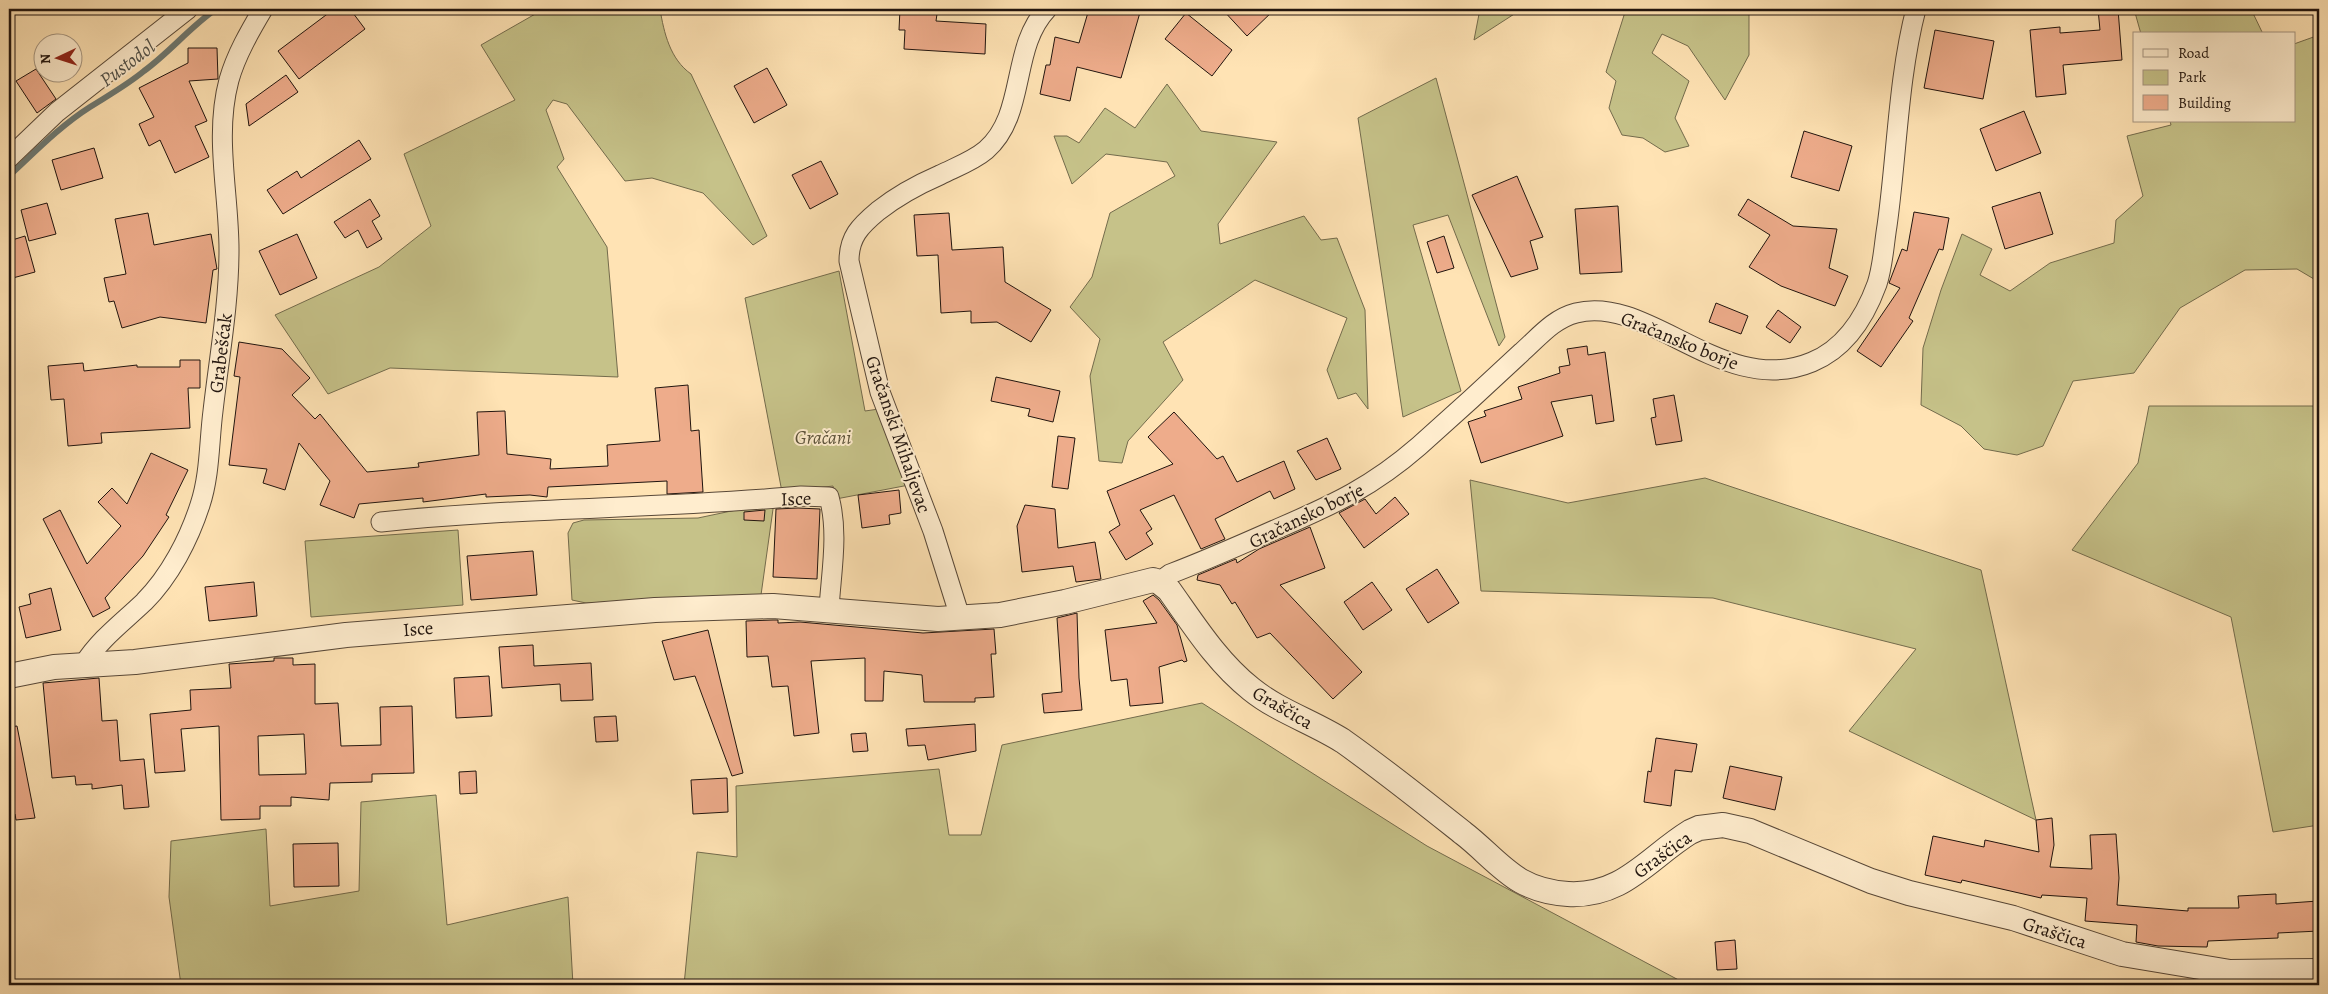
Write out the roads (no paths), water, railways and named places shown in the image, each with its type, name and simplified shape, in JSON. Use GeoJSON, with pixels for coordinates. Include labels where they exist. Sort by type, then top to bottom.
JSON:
{"type":"FeatureCollection","features":[{"type":"Feature","properties":{"kind":"street"},"geometry":{"type":"LineString","coordinates":[[9,158],[57,112],[188,9]]}},
{"type":"Feature","properties":{"kind":"street","name":"Grabešćak"},"geometry":{"type":"LineString","coordinates":[[84,664],[96,646],[145,601],[165,574],[190,532],[201,501],[210,449],[227,280],[228,232],[223,154],[225,103],[229,80],[237,57],[263,9]]}},
{"type":"Feature","properties":{"kind":"street","name":"Gračanski Mihaljevac"},"geometry":{"type":"LineString","coordinates":[[960,617],[933,531],[880,392],[849,261],[849,251],[851,242],[861,225],[892,200],[910,189],[969,161],[993,144],[999,136],[1011,107],[1032,31],[1047,9]]}},
{"type":"Feature","properties":{"kind":"street","name":"Gračansko borje"},"geometry":{"type":"LineString","coordinates":[[1159,582],[1170,574],[1251,541],[1360,490],[1400,463],[1548,327],[1575,313],[1588,311],[1614,313],[1649,326],[1722,360],[1756,368],[1773,370],[1798,367],[1821,359],[1834,350],[1856,327],[1865,312],[1878,280],[1890,200],[1900,108],[1916,9]]}},
{"type":"Feature","properties":{"kind":"street","name":"Isce"},"geometry":{"type":"LineString","coordinates":[[381,522],[449,515],[536,510],[628,508],[801,496],[829,497],[833,513],[834,534],[829,609]]}},
{"type":"Feature","properties":{"kind":"street","name":"Isce"},"geometry":{"type":"LineString","coordinates":[[9,676],[84,664],[135,662],[337,636],[646,610],[737,606],[829,609],[938,619],[1000,614],[1065,602],[1144,581],[1159,582]]}},
{"type":"Feature","properties":{"kind":"street","name":"Graščica"},"geometry":{"type":"LineString","coordinates":[[1159,582],[1169,590],[1218,658],[1250,689],[1276,706],[1312,723],[1343,742],[1463,833],[1511,874],[1538,889],[1567,894],[1581,894],[1611,888],[1627,880],[1690,832],[1699,828],[1723,825],[1758,834],[1890,887],[2013,918],[2122,954],[2230,972],[2319,971]]}},
{"type":"Feature","properties":{"kind":"waterway","name":"Pustodol"},"geometry":{"type":"LineString","coordinates":[[9,176],[68,122],[138,76],[216,9]]}},
{"type":"Feature","properties":{"kind":"park label","name":"Gračani"},"geometry":{"type":"Point","coordinates":[823,437]}}]}
